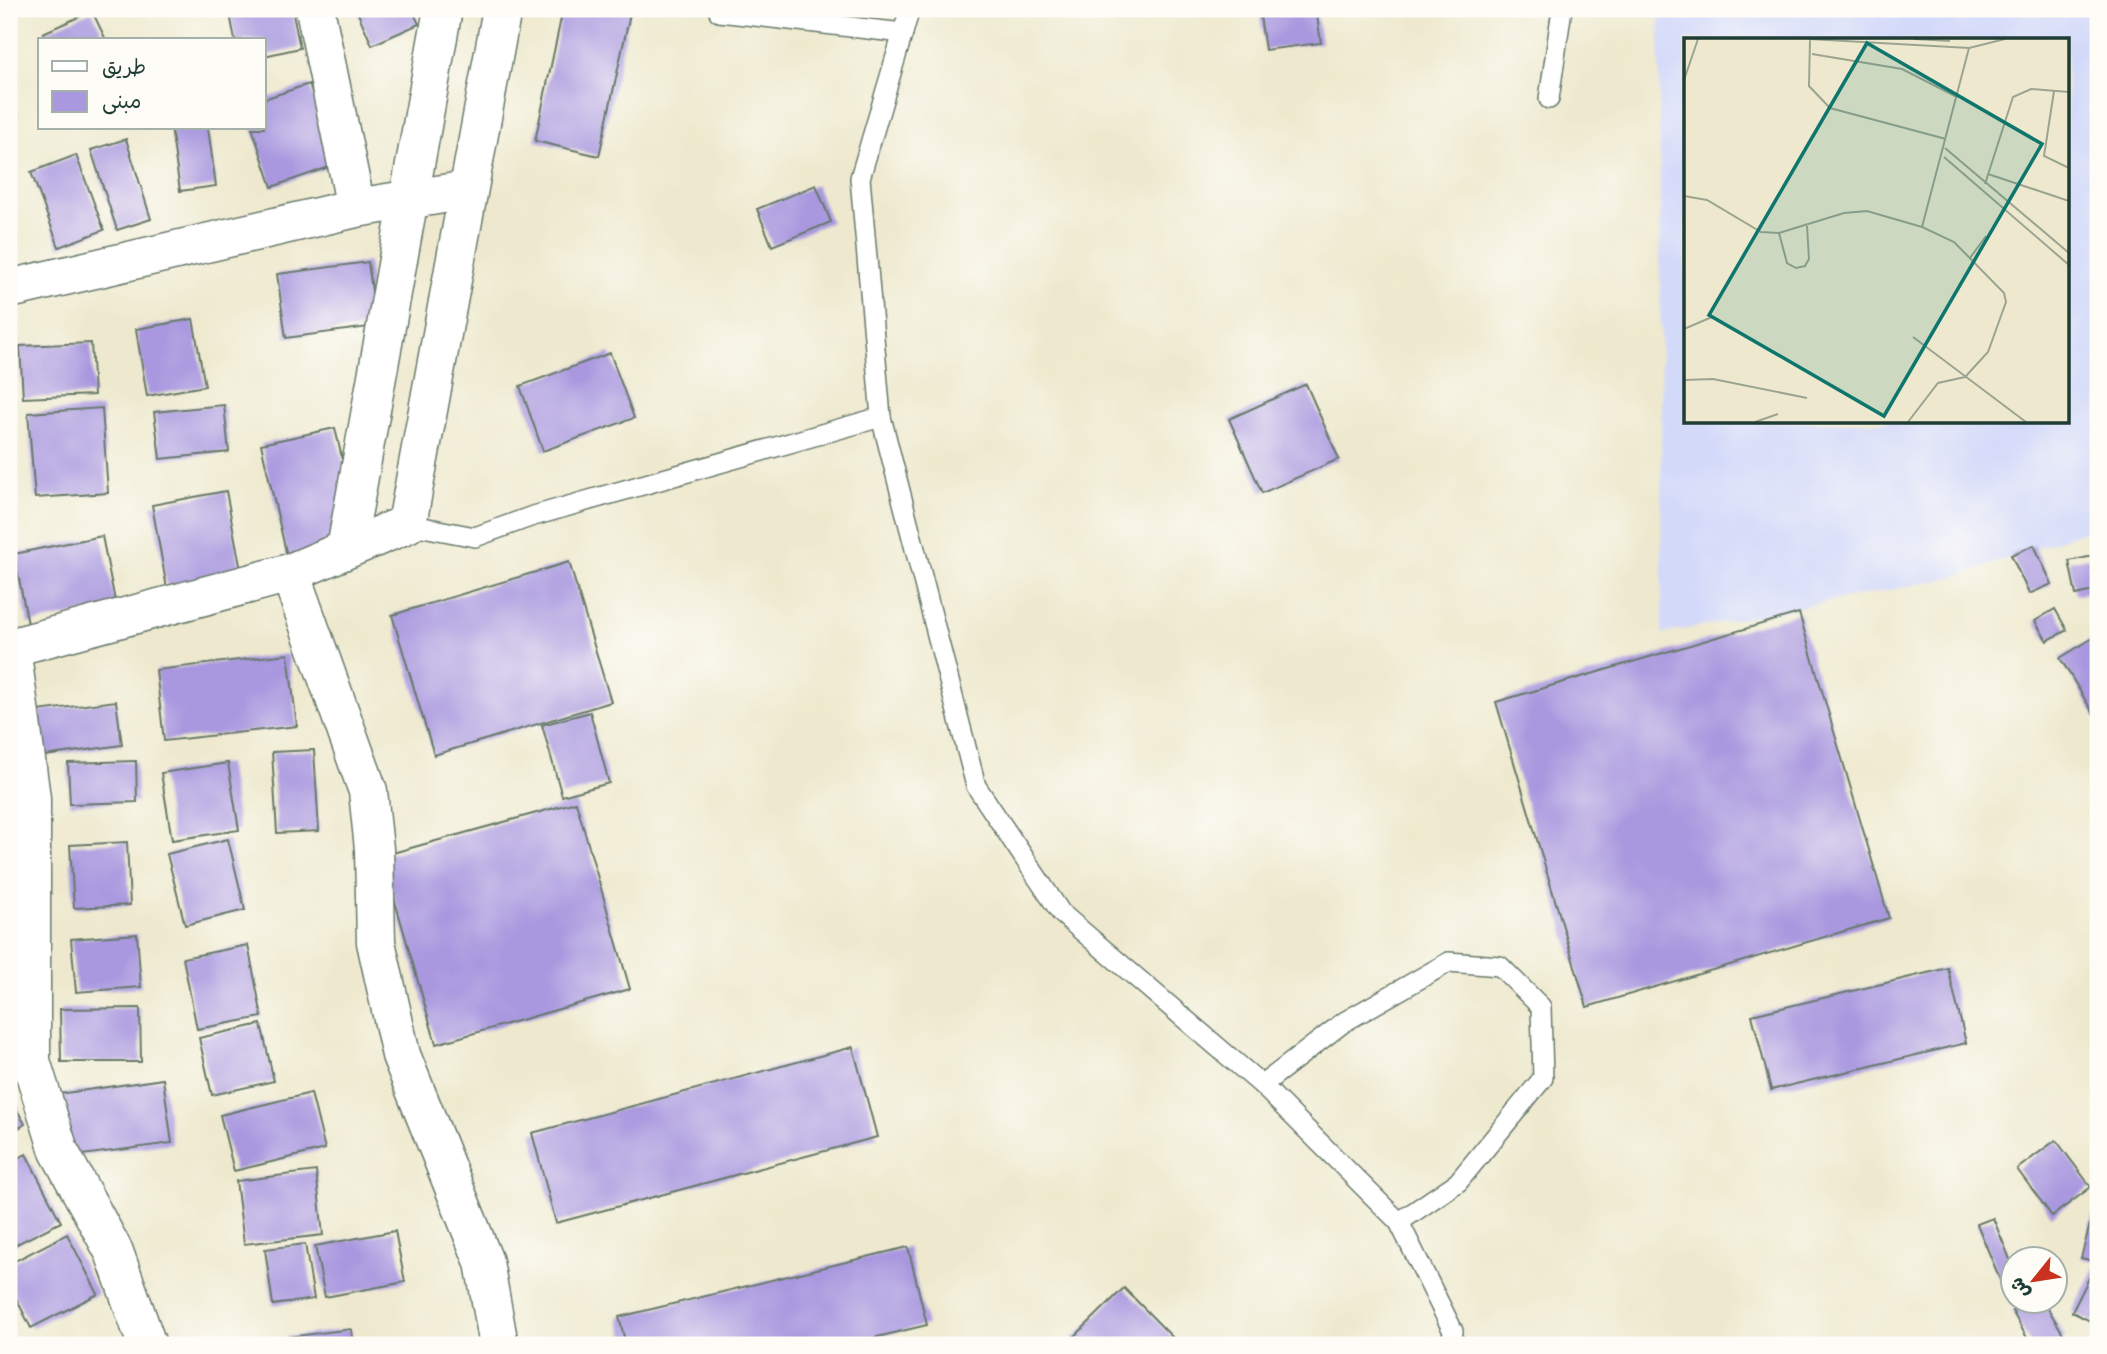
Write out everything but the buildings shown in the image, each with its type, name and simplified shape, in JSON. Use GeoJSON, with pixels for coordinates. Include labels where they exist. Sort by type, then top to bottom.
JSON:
{"type":"FeatureCollection","features":[{"type":"Feature","properties":{"kind":"street"},"geometry":{"type":"LineString","coordinates":[[315,9],[356,208]]}},
{"type":"Feature","properties":{"kind":"street"},"geometry":{"type":"LineString","coordinates":[[346,549],[443,9]]}},
{"type":"Feature","properties":{"kind":"street"},"geometry":{"type":"LineString","coordinates":[[147,1345],[114,1251],[59,1151],[31,1061],[32,798],[10,648],[290,573],[407,523],[502,9]]}},
{"type":"Feature","properties":{"kind":"street"},"geometry":{"type":"LineString","coordinates":[[9,289],[356,208],[468,190]]}},
{"type":"Feature","properties":{"kind":"street"},"geometry":{"type":"LineString","coordinates":[[290,573],[368,790],[374,849],[376,942],[401,1055],[484,1262],[499,1345]]}},
{"type":"Feature","properties":{"kind":"lane"},"geometry":{"type":"LineString","coordinates":[[910,9],[860,178],[881,416],[976,786],[1061,913],[1262,1085],[1399,1222],[1453,1331],[1452,1345]]}},
{"type":"Feature","properties":{"kind":"lane"},"geometry":{"type":"LineString","coordinates":[[1549,99],[1562,9]]}},
{"type":"Feature","properties":{"kind":"lane"},"geometry":{"type":"LineString","coordinates":[[719,12],[903,33]]}},
{"type":"Feature","properties":{"kind":"lane"},"geometry":{"type":"LineString","coordinates":[[407,523],[475,537],[543,513],[881,416]]}},
{"type":"Feature","properties":{"kind":"lane"},"geometry":{"type":"LineString","coordinates":[[1262,1085],[1344,1023],[1449,962],[1500,966],[1541,1007],[1542,1079],[1458,1182],[1399,1222]]}},
{"type":"Feature","properties":{"kind":"shaded area"},"geometry":{"type":"Polygon","coordinates":[[[1659,9],[2098,9],[2098,526],[1955,577],[1662,634],[1659,9]]]}}]}
